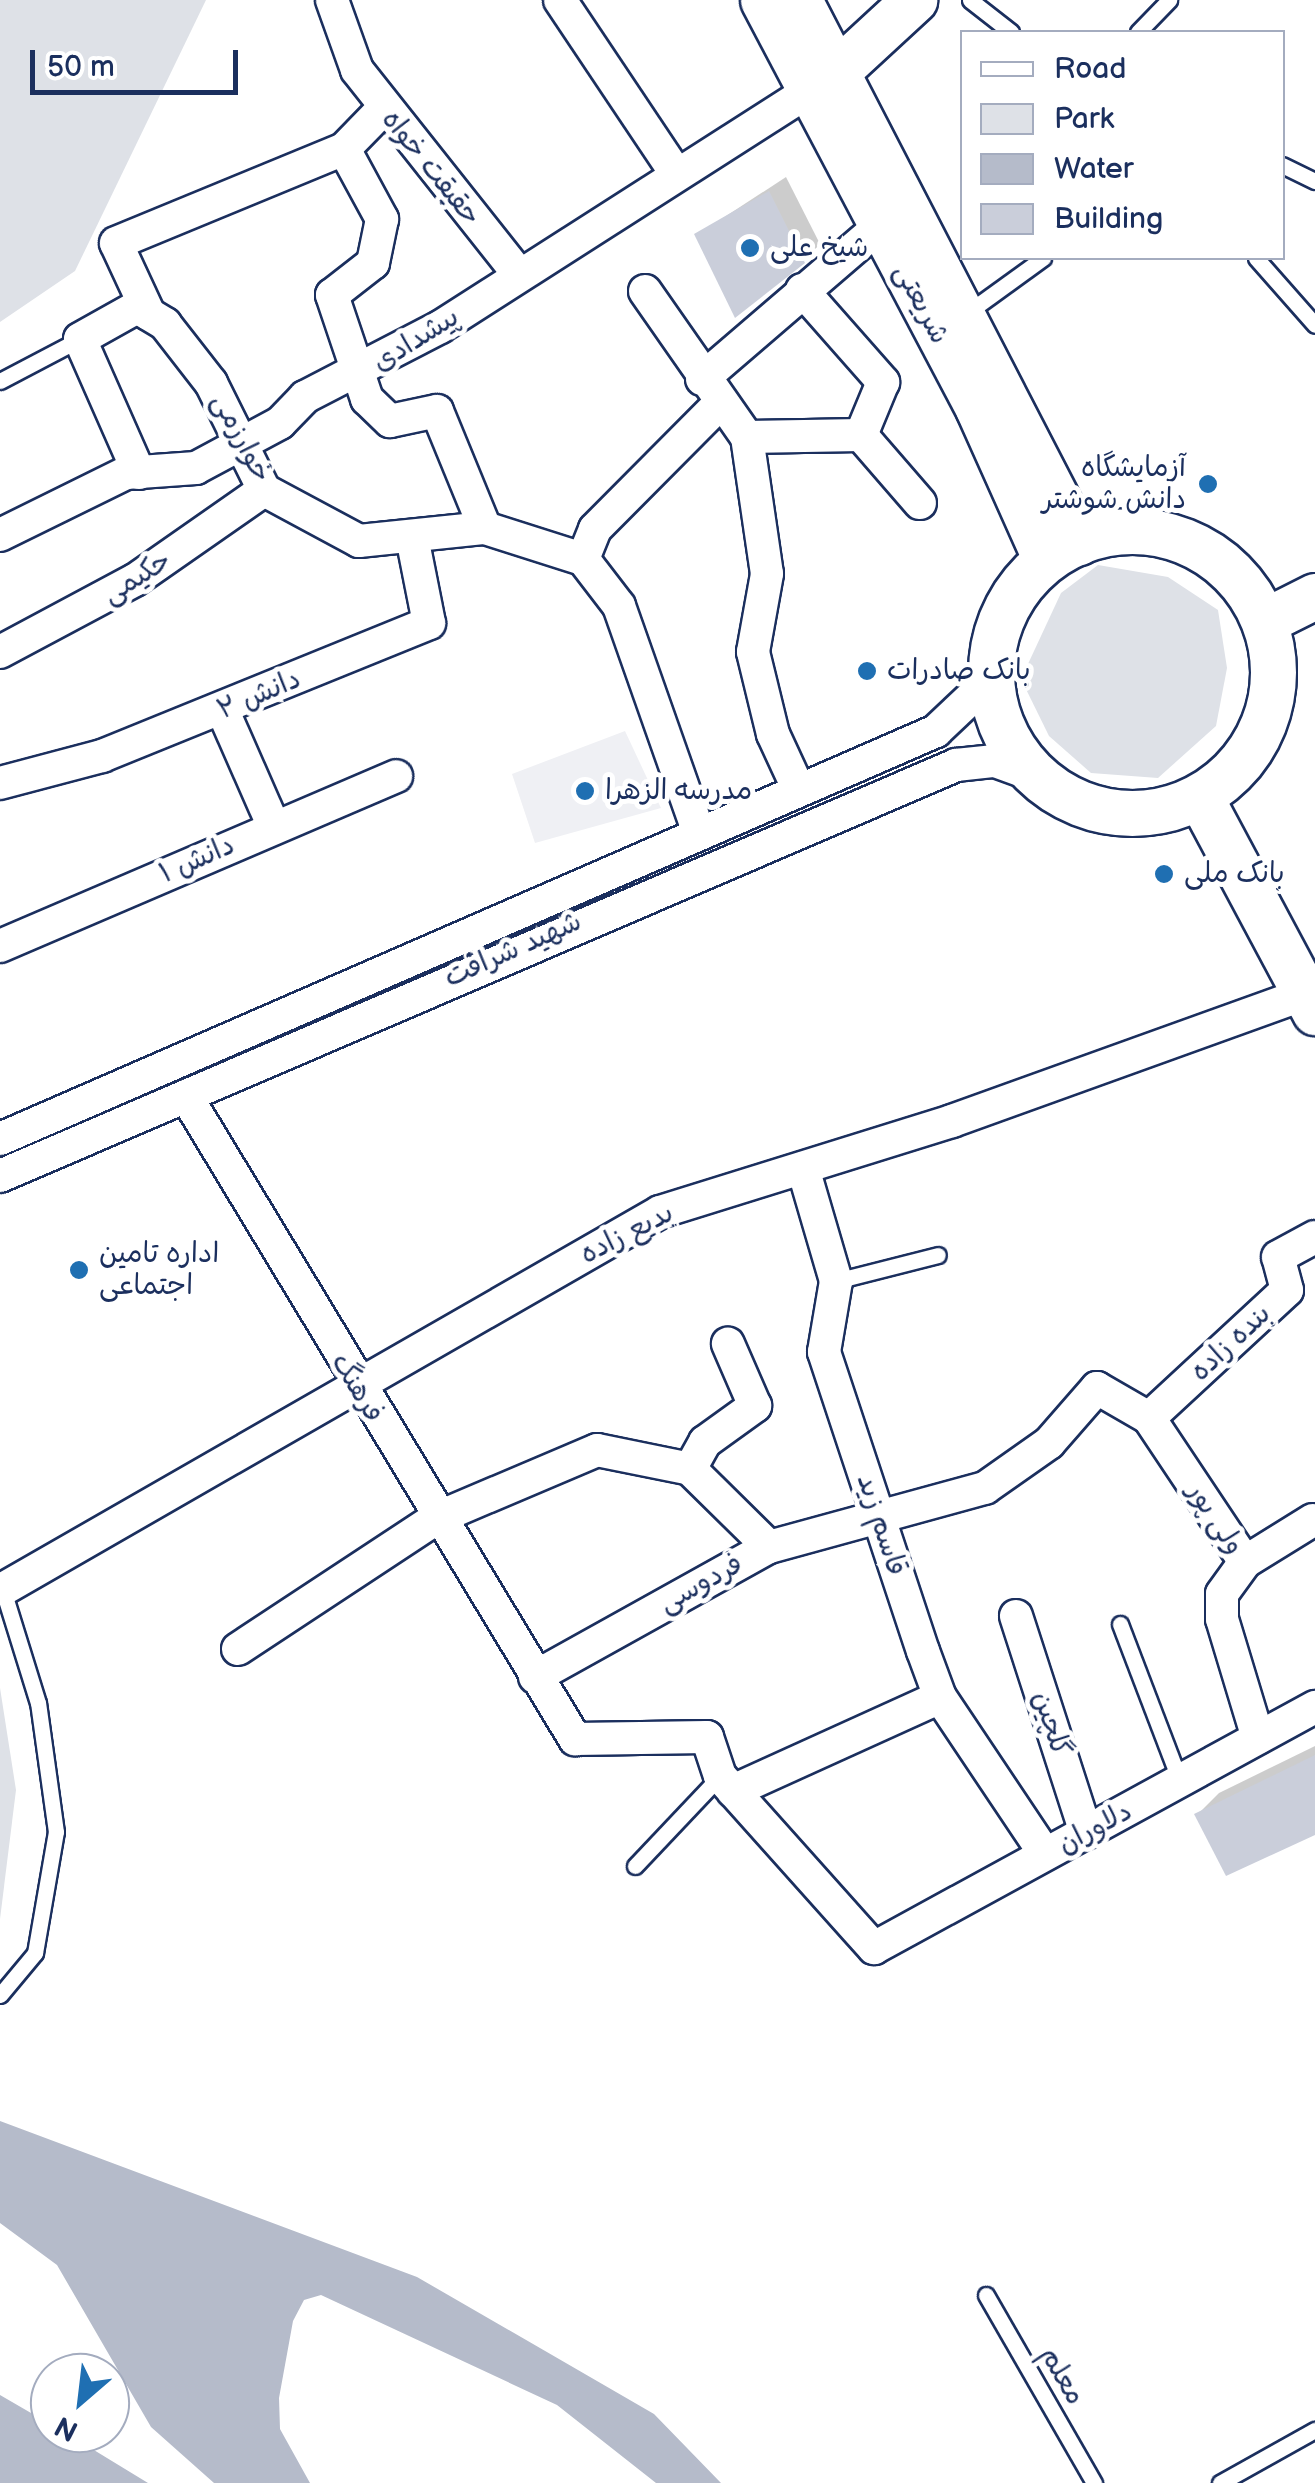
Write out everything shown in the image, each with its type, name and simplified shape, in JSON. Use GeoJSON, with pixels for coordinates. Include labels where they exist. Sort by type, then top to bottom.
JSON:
{"type":"FeatureCollection","features":[{"type":"Feature","properties":{"kind":"main road","name":"شریعتی"},"geometry":{"type":"LineString","coordinates":[[763,0],[823,82],[967,313],[1062,550]]}},
{"type":"Feature","properties":{"kind":"main road","name":"شریعتی"},"geometry":{"type":"LineString","coordinates":[[799,0],[823,82],[880,226],[1062,550]]}},
{"type":"Feature","properties":{"kind":"main road"},"geometry":{"type":"LineString","coordinates":[[823,82],[914,0]]}},
{"type":"Feature","properties":{"kind":"main road"},"geometry":{"type":"LineString","coordinates":[[1155,532],[1202,548],[1240,579],[1265,621],[1272,702],[1258,740],[1200,798],[1113,813],[1034,775],[1003,731],[990,680],[996,628],[1062,550],[1155,532]]}},
{"type":"Feature","properties":{"kind":"main road"},"geometry":{"type":"LineString","coordinates":[[1265,621],[1315,596]]}},
{"type":"Feature","properties":{"kind":"main road"},"geometry":{"type":"LineString","coordinates":[[1200,798],[1312,999]]}},
{"type":"Feature","properties":{"kind":"street","name":"حقیقت خواه"},"geometry":{"type":"LineString","coordinates":[[332,0],[356,70],[383,110],[518,273]]}},
{"type":"Feature","properties":{"kind":"street"},"geometry":{"type":"LineString","coordinates":[[560,0],[675,172]]}},
{"type":"Feature","properties":{"kind":"street","name":"پیشدادی"},"geometry":{"type":"LineString","coordinates":[[2,529],[140,472],[196,468],[243,443],[305,397],[358,375],[823,82]]}},
{"type":"Feature","properties":{"kind":"street"},"geometry":{"type":"LineString","coordinates":[[383,110],[344,149],[382,219],[373,263],[332,295],[358,375],[390,421],[437,410],[486,528],[583,559],[618,606],[699,833]]}},
{"type":"Feature","properties":{"kind":"street","name":"خوارزمی"},"geometry":{"type":"LineString","coordinates":[[344,149],[116,243],[148,314],[211,383],[264,490],[359,541],[486,528]]}},
{"type":"Feature","properties":{"kind":"street"},"geometry":{"type":"LineString","coordinates":[[583,559],[596,529],[711,391],[802,290],[880,226]]}},
{"type":"Feature","properties":{"kind":"street"},"geometry":{"type":"LineString","coordinates":[[802,290],[882,382],[860,435]]}},
{"type":"Feature","properties":{"kind":"street"},"geometry":{"type":"LineString","coordinates":[[645,291],[711,391],[747,437],[767,574],[753,652],[772,734],[798,788]]}},
{"type":"Feature","properties":{"kind":"street"},"geometry":{"type":"LineString","coordinates":[[140,472],[80,340],[137,307],[148,314]]}},
{"type":"Feature","properties":{"kind":"street"},"geometry":{"type":"LineString","coordinates":[[747,437],[860,435],[920,503]]}},
{"type":"Feature","properties":{"kind":"street","name":"حکیمی"},"geometry":{"type":"LineString","coordinates":[[0,652],[136,580],[264,490]]}},
{"type":"Feature","properties":{"kind":"street","name":"دانش ۲"},"geometry":{"type":"LineString","coordinates":[[0,783],[224,710],[429,624],[412,536]]}},
{"type":"Feature","properties":{"kind":"street","name":"شهید شرافت"},"geometry":{"type":"LineString","coordinates":[[0,1139],[936,730],[990,680]]}},
{"type":"Feature","properties":{"kind":"street"},"geometry":{"type":"LineString","coordinates":[[224,710],[274,827]]}},
{"type":"Feature","properties":{"kind":"street","name":"شهید شرافت"},"geometry":{"type":"LineString","coordinates":[[0,1176],[956,765],[995,762],[1034,775]]}},
{"type":"Feature","properties":{"kind":"street","name":"دانش ۱"},"geometry":{"type":"LineString","coordinates":[[0,946],[396,776]]}},
{"type":"Feature","properties":{"kind":"street","name":"بدیع زاده"},"geometry":{"type":"LineString","coordinates":[[2,1588],[660,1212],[1312,999]]}},
{"type":"Feature","properties":{"kind":"street","name":"فرهنگ"},"geometry":{"type":"LineString","coordinates":[[186,1096],[355,1386],[576,1739],[707,1737],[726,1784]]}},
{"type":"Feature","properties":{"kind":"street","name":"قاسم زید"},"geometry":{"type":"LineString","coordinates":[[803,1168],[836,1280],[824,1352],[940,1697],[1045,1854]]}},
{"type":"Feature","properties":{"kind":"street","name":"بنده زاده"},"geometry":{"type":"LineString","coordinates":[[1150,1418],[1286,1290],[1278,1257],[1315,1238]]}},
{"type":"Feature","properties":{"kind":"street"},"geometry":{"type":"LineString","coordinates":[[690,1469],[705,1442],[754,1406],[728,1344]]}},
{"type":"Feature","properties":{"kind":"street","name":"فردوسی"},"geometry":{"type":"LineString","coordinates":[[535,1677],[769,1547],[876,1512],[985,1488],[1049,1442],[1097,1388],[1150,1418]]}},
{"type":"Feature","properties":{"kind":"street","name":"ولی پور"},"geometry":{"type":"LineString","coordinates":[[1150,1418],[1244,1562],[1222,1594],[1222,1620],[1258,1738]]}},
{"type":"Feature","properties":{"kind":"street"},"geometry":{"type":"LineString","coordinates":[[238,1648],[437,1518],[597,1450],[690,1469],[769,1547]]}},
{"type":"Feature","properties":{"kind":"street"},"geometry":{"type":"LineString","coordinates":[[1244,1562],[1313,1520]]}},
{"type":"Feature","properties":{"kind":"street","name":"گلچین"},"geometry":{"type":"LineString","coordinates":[[1016,1616],[1086,1832]]}},
{"type":"Feature","properties":{"kind":"street"},"geometry":{"type":"LineString","coordinates":[[726,1784],[940,1697]]}},
{"type":"Feature","properties":{"kind":"street","name":"دلاوران"},"geometry":{"type":"LineString","coordinates":[[726,1784],[874,1948],[1315,1707]]}},
{"type":"Feature","properties":{"kind":"lane"},"geometry":{"type":"LineString","coordinates":[[970,0],[1009,30]]}},
{"type":"Feature","properties":{"kind":"lane"},"geometry":{"type":"LineString","coordinates":[[1140,30],[1169,0]]}},
{"type":"Feature","properties":{"kind":"lane"},"geometry":{"type":"LineString","coordinates":[[1285,166],[1315,182]]}},
{"type":"Feature","properties":{"kind":"lane"},"geometry":{"type":"LineString","coordinates":[[967,313],[1040,260]]}},
{"type":"Feature","properties":{"kind":"lane"},"geometry":{"type":"LineString","coordinates":[[1258,260],[1315,326]]}},
{"type":"Feature","properties":{"kind":"lane"},"geometry":{"type":"LineString","coordinates":[[0,381],[80,340]]}},
{"type":"Feature","properties":{"kind":"lane"},"geometry":{"type":"LineString","coordinates":[[836,1280],[938,1255]]}},
{"type":"Feature","properties":{"kind":"lane"},"geometry":{"type":"LineString","coordinates":[[0,1996],[34,1953],[56,1832],[38,1703],[2,1588]]}},
{"type":"Feature","properties":{"kind":"lane"},"geometry":{"type":"LineString","coordinates":[[1120,1624],[1180,1782]]}},
{"type":"Feature","properties":{"kind":"lane"},"geometry":{"type":"LineString","coordinates":[[635,1866],[726,1784]]}},
{"type":"Feature","properties":{"kind":"lane","name":"معلم"},"geometry":{"type":"LineString","coordinates":[[986,2294],[1094,2483]]}},
{"type":"Feature","properties":{"kind":"lane"},"geometry":{"type":"LineString","coordinates":[[1220,2483],[1315,2430]]}},
{"type":"Feature","properties":{"kind":"shaded area","name":"مدرسه الزهرا"},"geometry":{"type":"Polygon","coordinates":[[[625,731],[661,808],[535,843],[512,774],[625,731]]]}},
{"type":"Feature","properties":{"kind":"green space"},"geometry":{"type":"Polygon","coordinates":[[[0,0],[206,0],[75,271],[0,322],[0,0]]]}},
{"type":"Feature","properties":{"kind":"green space"},"geometry":{"type":"Polygon","coordinates":[[[1098,565],[1168,577],[1218,610],[1227,668],[1216,726],[1158,778],[1091,773],[1049,736],[1021,679],[1061,593],[1098,565]]]}},
{"type":"Feature","properties":{"kind":"green space"},"geometry":{"type":"Polygon","coordinates":[[[0,1688],[16,1790],[0,1919],[0,1688]]]}},
{"type":"Feature","properties":{"kind":"water"},"geometry":{"type":"Polygon","coordinates":[[[0,2121],[417,2277],[654,2414],[721,2483],[656,2483],[557,2405],[321,2295],[304,2300],[293,2321],[279,2398],[280,2429],[310,2483],[214,2483],[151,2427],[130,2391],[130,2353],[108,2353],[57,2265],[0,2223],[0,2121]]]}},
{"type":"Feature","properties":{"kind":"water"},"geometry":{"type":"Polygon","coordinates":[[[0,2395],[30,2412],[30,2453],[99,2453],[148,2483],[0,2483],[0,2395]]]}},
{"type":"Feature","properties":{"kind":"building","name":"شیخ علی"},"geometry":{"type":"Polygon","coordinates":[[[769,191],[805,263],[735,318],[694,234],[769,191]]]}},
{"type":"Feature","properties":{"kind":"building"},"geometry":{"type":"Polygon","coordinates":[[[1315,1755],[1315,1835],[1226,1876],[1194,1814],[1315,1755]]]}},
{"type":"Feature","properties":{"kind":"place","name":"شیخ علی"},"geometry":{"type":"Point","coordinates":[750,248]}},
{"type":"Feature","properties":{"kind":"place","name":"آزمایشگاه دانش شوشتر"},"geometry":{"type":"Point","coordinates":[1208,484]}},
{"type":"Feature","properties":{"kind":"place","name":"بانک صادرات"},"geometry":{"type":"Point","coordinates":[867,671]}},
{"type":"Feature","properties":{"kind":"place","name":"مدرسه الزهرا"},"geometry":{"type":"Point","coordinates":[585,791]}},
{"type":"Feature","properties":{"kind":"place","name":"بانک ملی"},"geometry":{"type":"Point","coordinates":[1164,874]}},
{"type":"Feature","properties":{"kind":"place","name":"اداره تامین اجتماعی"},"geometry":{"type":"Point","coordinates":[79,1270]}}]}
